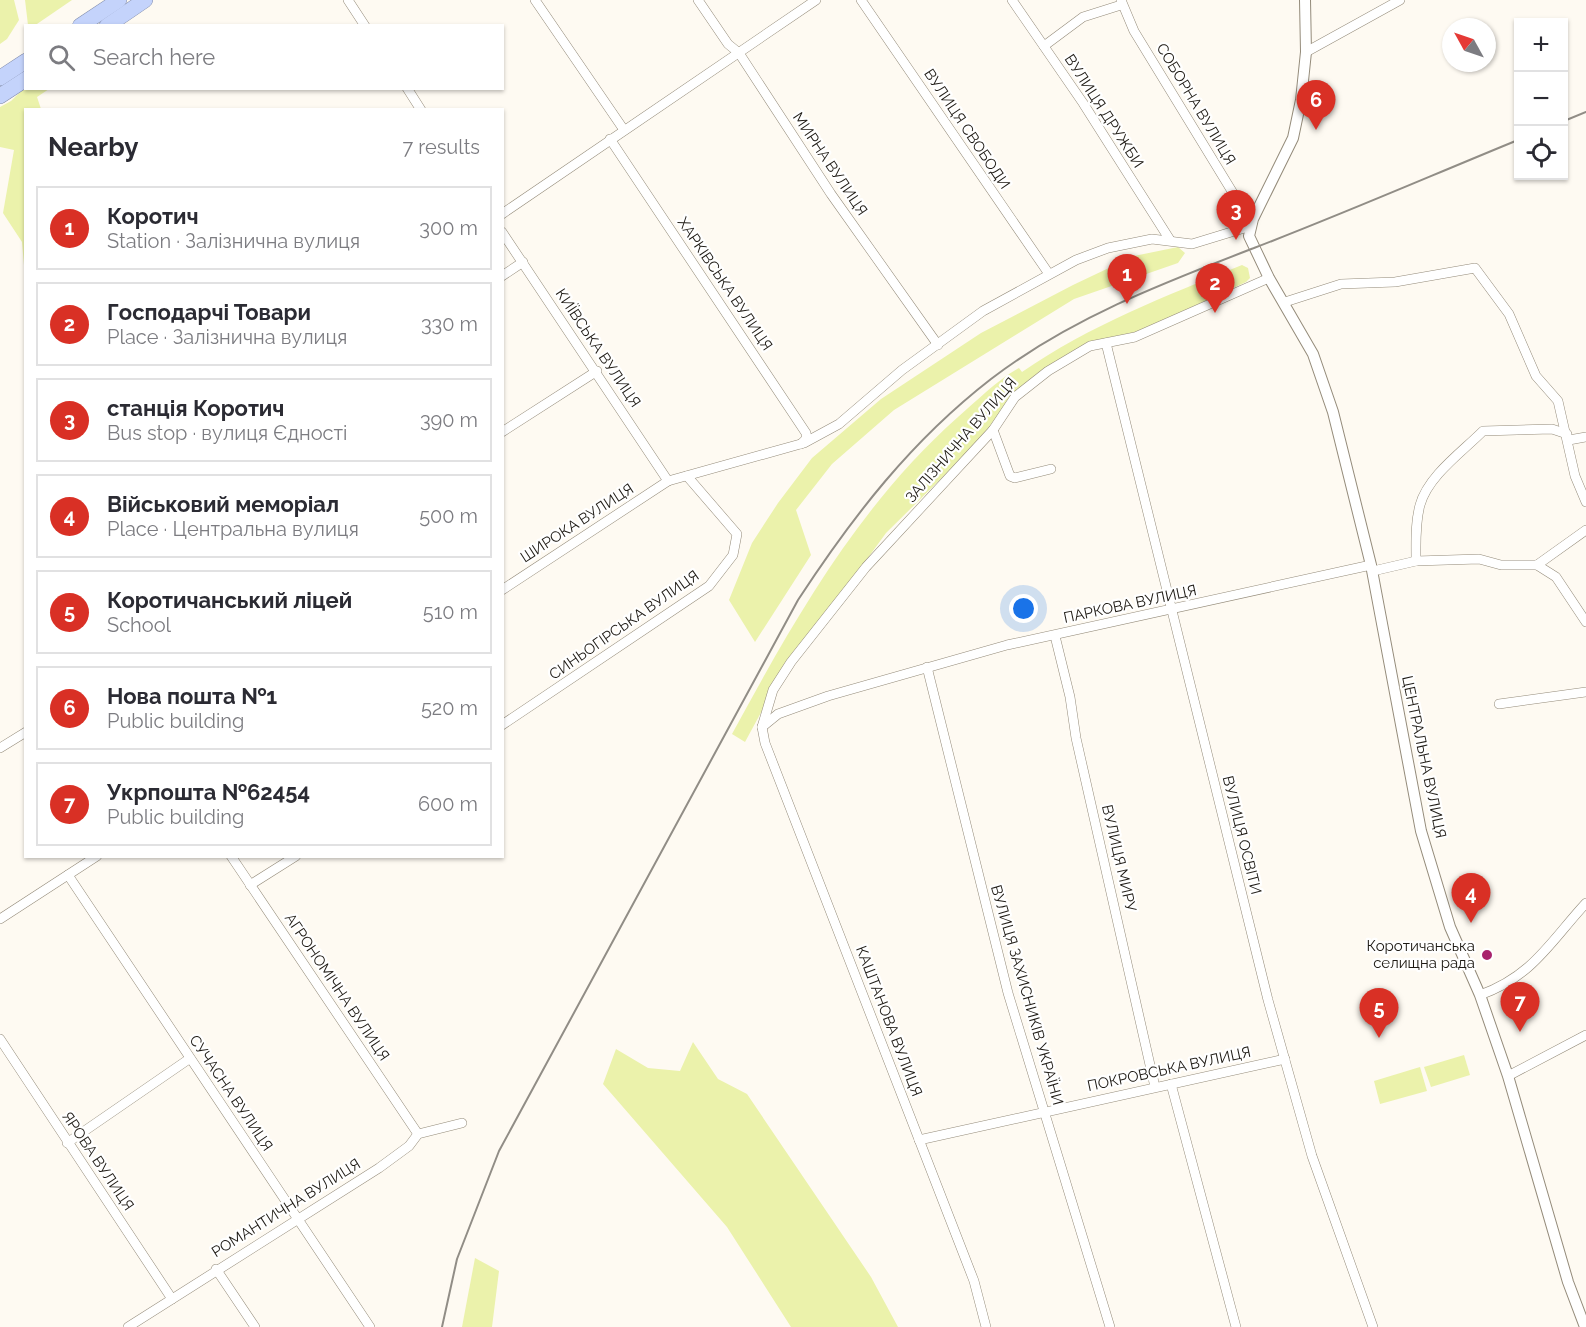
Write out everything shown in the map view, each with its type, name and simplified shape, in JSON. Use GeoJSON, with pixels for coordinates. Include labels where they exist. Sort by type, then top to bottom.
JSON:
{"type":"FeatureCollection","features":[{"type":"Feature","properties":{"kind":"highway"},"geometry":{"type":"LineString","coordinates":[[83,24],[119,0]]}},
{"type":"Feature","properties":{"kind":"highway"},"geometry":{"type":"LineString","coordinates":[[110,24],[145,0]]}},
{"type":"Feature","properties":{"kind":"highway"},"geometry":{"type":"LineString","coordinates":[[0,78],[24,62]]}},
{"type":"Feature","properties":{"kind":"highway"},"geometry":{"type":"LineString","coordinates":[[0,96],[24,80]]}},
{"type":"Feature","properties":{"kind":"street"},"geometry":{"type":"LineString","coordinates":[[348,0],[364,24]]}},
{"type":"Feature","properties":{"kind":"street"},"geometry":{"type":"LineString","coordinates":[[535,0],[624,130]]}},
{"type":"Feature","properties":{"kind":"street","name":"МИРНА ВУЛИЦЯ"},"geometry":{"type":"LineString","coordinates":[[698,0],[728,44],[739,53],[831,194],[938,345]]}},
{"type":"Feature","properties":{"kind":"street"},"geometry":{"type":"LineString","coordinates":[[504,213],[816,0]]}},
{"type":"Feature","properties":{"kind":"street","name":"ВУЛИЦЯ СВОБОДИ"},"geometry":{"type":"LineString","coordinates":[[861,0],[1049,274]]}},
{"type":"Feature","properties":{"kind":"street","name":"ВУЛИЦЯ ДРУЖБИ"},"geometry":{"type":"LineString","coordinates":[[1012,0],[1170,240]]}},
{"type":"Feature","properties":{"kind":"street"},"geometry":{"type":"LineString","coordinates":[[1252,223],[1293,138],[1301,100],[1306,52],[1305,0]]}},
{"type":"Feature","properties":{"kind":"street"},"geometry":{"type":"LineString","coordinates":[[1306,52],[1400,0]]}},
{"type":"Feature","properties":{"kind":"street"},"geometry":{"type":"LineString","coordinates":[[1044,46],[1083,17],[1121,2]]}},
{"type":"Feature","properties":{"kind":"street","name":"СОБОРНА ВУЛИЦЯ"},"geometry":{"type":"LineString","coordinates":[[1121,2],[1252,223]]}},
{"type":"Feature","properties":{"kind":"street"},"geometry":{"type":"LineString","coordinates":[[408,90],[420,108]]}},
{"type":"Feature","properties":{"kind":"street","name":"ХАРКІВСЬКА ВУЛИЦЯ"},"geometry":{"type":"LineString","coordinates":[[610,140],[806,433],[807,438],[800,444]]}},
{"type":"Feature","properties":{"kind":"street","name":"ШИРОКА ВУЛИЦЯ"},"geometry":{"type":"LineString","coordinates":[[504,589],[668,481],[800,444],[839,424],[902,370],[983,311],[1049,274],[1108,248],[1152,239],[1192,244],[1252,223]]}},
{"type":"Feature","properties":{"kind":"street","name":"ЦЕНТРАЛЬНА ВУЛИЦЯ"},"geometry":{"type":"LineString","coordinates":[[1252,223],[1249,236],[1261,264],[1313,354],[1333,412],[1372,568],[1421,831],[1450,927],[1480,995],[1508,1076],[1568,1282],[1585,1327]]}},
{"type":"Feature","properties":{"kind":"street","name":"КИЇВСЬКА ВУЛИЦЯ"},"geometry":{"type":"LineString","coordinates":[[504,235],[597,371],[668,481]]}},
{"type":"Feature","properties":{"kind":"street"},"geometry":{"type":"LineString","coordinates":[[504,275],[523,262]]}},
{"type":"Feature","properties":{"kind":"street"},"geometry":{"type":"LineString","coordinates":[[1285,302],[1341,284],[1395,282],[1475,268],[1509,314],[1536,376],[1558,401],[1575,476],[1586,502]]}},
{"type":"Feature","properties":{"kind":"street","name":"ЗАЛІЗНИЧНА ВУЛИЦЯ"},"geometry":{"type":"LineString","coordinates":[[762,727],[773,690],[791,662],[866,567],[993,430],[1015,397],[1031,383],[1082,350],[1134,337],[1269,278]]}},
{"type":"Feature","properties":{"kind":"street","name":"ВУЛИЦЯ ОСВІТИ"},"geometry":{"type":"LineString","coordinates":[[1106,343],[1268,1000],[1312,1156],[1373,1327]]}},
{"type":"Feature","properties":{"kind":"street"},"geometry":{"type":"LineString","coordinates":[[504,431],[597,371]]}},
{"type":"Feature","properties":{"kind":"street"},"geometry":{"type":"LineString","coordinates":[[1416,561],[1417,517],[1425,495],[1450,463],[1483,431],[1552,429],[1568,437],[1586,437]]}},
{"type":"Feature","properties":{"kind":"street"},"geometry":{"type":"LineString","coordinates":[[993,430],[1008,473],[1013,478],[1052,469]]}},
{"type":"Feature","properties":{"kind":"street","name":"СИНЬОГІРСЬКА ВУЛИЦЯ"},"geometry":{"type":"LineString","coordinates":[[504,724],[709,586],[733,555],[737,534],[687,476]]}},
{"type":"Feature","properties":{"kind":"street"},"geometry":{"type":"LineString","coordinates":[[1586,530],[1537,566],[1556,577],[1586,622]]}},
{"type":"Feature","properties":{"kind":"street","name":"ПАРКОВА ВУЛИЦЯ"},"geometry":{"type":"LineString","coordinates":[[762,727],[778,714],[877,681],[1006,645],[1372,568],[1416,561],[1479,559],[1512,566],[1537,566]]}},
{"type":"Feature","properties":{"kind":"street","name":"ВУЛИЦЯ МИРУ"},"geometry":{"type":"LineString","coordinates":[[1055,636],[1155,1087]]}},
{"type":"Feature","properties":{"kind":"street","name":"ВУЛИЦЯ ЗАХИСНИКІВ УКРАЇНИ"},"geometry":{"type":"LineString","coordinates":[[927,667],[1008,993],[1110,1327]]}},
{"type":"Feature","properties":{"kind":"street"},"geometry":{"type":"LineString","coordinates":[[1499,704],[1573,696],[1586,692]]}},
{"type":"Feature","properties":{"kind":"street","name":"КАШТАНОВА ВУЛИЦЯ"},"geometry":{"type":"LineString","coordinates":[[762,727],[765,743],[974,1281],[986,1327]]}},
{"type":"Feature","properties":{"kind":"street"},"geometry":{"type":"LineString","coordinates":[[0,748],[24,733]]}},
{"type":"Feature","properties":{"kind":"street"},"geometry":{"type":"LineString","coordinates":[[0,919],[94,858]]}},
{"type":"Feature","properties":{"kind":"street","name":"АГРОНОМІЧНА ВУЛИЦЯ"},"geometry":{"type":"LineString","coordinates":[[232,858],[418,1134]]}},
{"type":"Feature","properties":{"kind":"street"},"geometry":{"type":"LineString","coordinates":[[250,885],[293,858]]}},
{"type":"Feature","properties":{"kind":"street","name":"СУЧАСНА ВУЛИЦЯ"},"geometry":{"type":"LineString","coordinates":[[68,875],[370,1327]]}},
{"type":"Feature","properties":{"kind":"street"},"geometry":{"type":"LineString","coordinates":[[1480,995],[1503,987],[1539,960],[1586,903]]}},
{"type":"Feature","properties":{"kind":"street"},"geometry":{"type":"LineString","coordinates":[[1508,1076],[1586,1035]]}},
{"type":"Feature","properties":{"kind":"street","name":"ЯРОВА ВУЛИЦЯ"},"geometry":{"type":"LineString","coordinates":[[0,1039],[172,1299]]}},
{"type":"Feature","properties":{"kind":"street"},"geometry":{"type":"LineString","coordinates":[[67,1143],[189,1059]]}},
{"type":"Feature","properties":{"kind":"street","name":"ПОКРОВСЬКА ВУЛИЦЯ"},"geometry":{"type":"LineString","coordinates":[[918,1140],[1286,1059]]}},
{"type":"Feature","properties":{"kind":"street"},"geometry":{"type":"LineString","coordinates":[[1171,1084],[1236,1327]]}},
{"type":"Feature","properties":{"kind":"street"},"geometry":{"type":"LineString","coordinates":[[418,1134],[462,1123]]}},
{"type":"Feature","properties":{"kind":"street","name":"РОМАНТИЧНА ВУЛИЦЯ"},"geometry":{"type":"LineString","coordinates":[[134,1325],[216,1269],[379,1168],[409,1146],[418,1134]]}},
{"type":"Feature","properties":{"kind":"street"},"geometry":{"type":"LineString","coordinates":[[216,1269],[255,1327]]}},
{"type":"Feature","properties":{"kind":"green space"},"geometry":{"type":"Polygon","coordinates":[[[0,0],[14,0],[19,20],[7,39],[0,44],[0,0]]]}},
{"type":"Feature","properties":{"kind":"green space"},"geometry":{"type":"Polygon","coordinates":[[[25,0],[72,0],[37,24],[28,24],[25,0]]]}},
{"type":"Feature","properties":{"kind":"green space"},"geometry":{"type":"Polygon","coordinates":[[[24,88],[24,90],[48,90],[37,97],[41,108],[24,108],[24,265],[22,242],[3,213],[14,150],[0,147],[0,107],[11,101],[24,88]]]}},
{"type":"Feature","properties":{"kind":"green space"},"geometry":{"type":"Polygon","coordinates":[[[1178,247],[1185,253],[1178,263],[1074,299],[894,410],[832,464],[796,510],[811,555],[755,642],[729,600],[752,543],[778,503],[812,458],[881,399],[981,333],[1134,256],[1178,247]]]}},
{"type":"Feature","properties":{"kind":"green space"},"geometry":{"type":"Polygon","coordinates":[[[1242,265],[1248,268],[1250,278],[1246,282],[1136,333],[1101,343],[1032,382],[1000,412],[978,442],[886,533],[777,683],[745,742],[732,734],[805,606],[860,525],[922,451],[958,417],[1019,368],[1022,372],[1101,326],[1242,265]]]}},
{"type":"Feature","properties":{"kind":"green space"},"geometry":{"type":"Polygon","coordinates":[[[693,1042],[718,1079],[747,1094],[871,1277],[898,1327],[791,1327],[727,1227],[603,1084],[616,1049],[648,1068],[680,1071],[693,1042]]]}},
{"type":"Feature","properties":{"kind":"green space"},"geometry":{"type":"Polygon","coordinates":[[[1464,1055],[1470,1075],[1431,1087],[1424,1067],[1464,1055]]]}},
{"type":"Feature","properties":{"kind":"green space"},"geometry":{"type":"Polygon","coordinates":[[[1420,1067],[1427,1091],[1380,1104],[1374,1081],[1420,1067]]]}},
{"type":"Feature","properties":{"kind":"green space"},"geometry":{"type":"Polygon","coordinates":[[[475,1258],[499,1271],[492,1327],[462,1327],[475,1258]]]}},
{"type":"Feature","properties":{"kind":"railway"},"geometry":{"type":"LineString","coordinates":[[1568,119],[1586,112]]}},
{"type":"Feature","properties":{"kind":"railway"},"geometry":{"type":"LineString","coordinates":[[442,1327],[457,1259],[499,1151],[798,600],[862,510],[909,454],[962,403],[991,379],[1052,338],[1084,320],[1151,289],[1514,142]]}},
{"type":"Feature","properties":{"kind":"place","name":"Нова пошта №1"},"geometry":{"type":"Point","coordinates":[1316,130]}},
{"type":"Feature","properties":{"kind":"place","name":"станція Коротич"},"geometry":{"type":"Point","coordinates":[1236,240]}},
{"type":"Feature","properties":{"kind":"place","name":"Коротич"},"geometry":{"type":"Point","coordinates":[1127,304]}},
{"type":"Feature","properties":{"kind":"place","name":"Господарчі Товари"},"geometry":{"type":"Point","coordinates":[1215,313]}},
{"type":"Feature","properties":{"kind":"place","name":"Військовий меморіал"},"geometry":{"type":"Point","coordinates":[1471,923]}},
{"type":"Feature","properties":{"kind":"place","name":"Коротичанська селищна рада"},"geometry":{"type":"Point","coordinates":[1487,955]}},
{"type":"Feature","properties":{"kind":"place","name":"Укрпошта №62454"},"geometry":{"type":"Point","coordinates":[1520,1032]}},
{"type":"Feature","properties":{"kind":"place","name":"Коротичанський ліцей"},"geometry":{"type":"Point","coordinates":[1379,1038]}}]}
